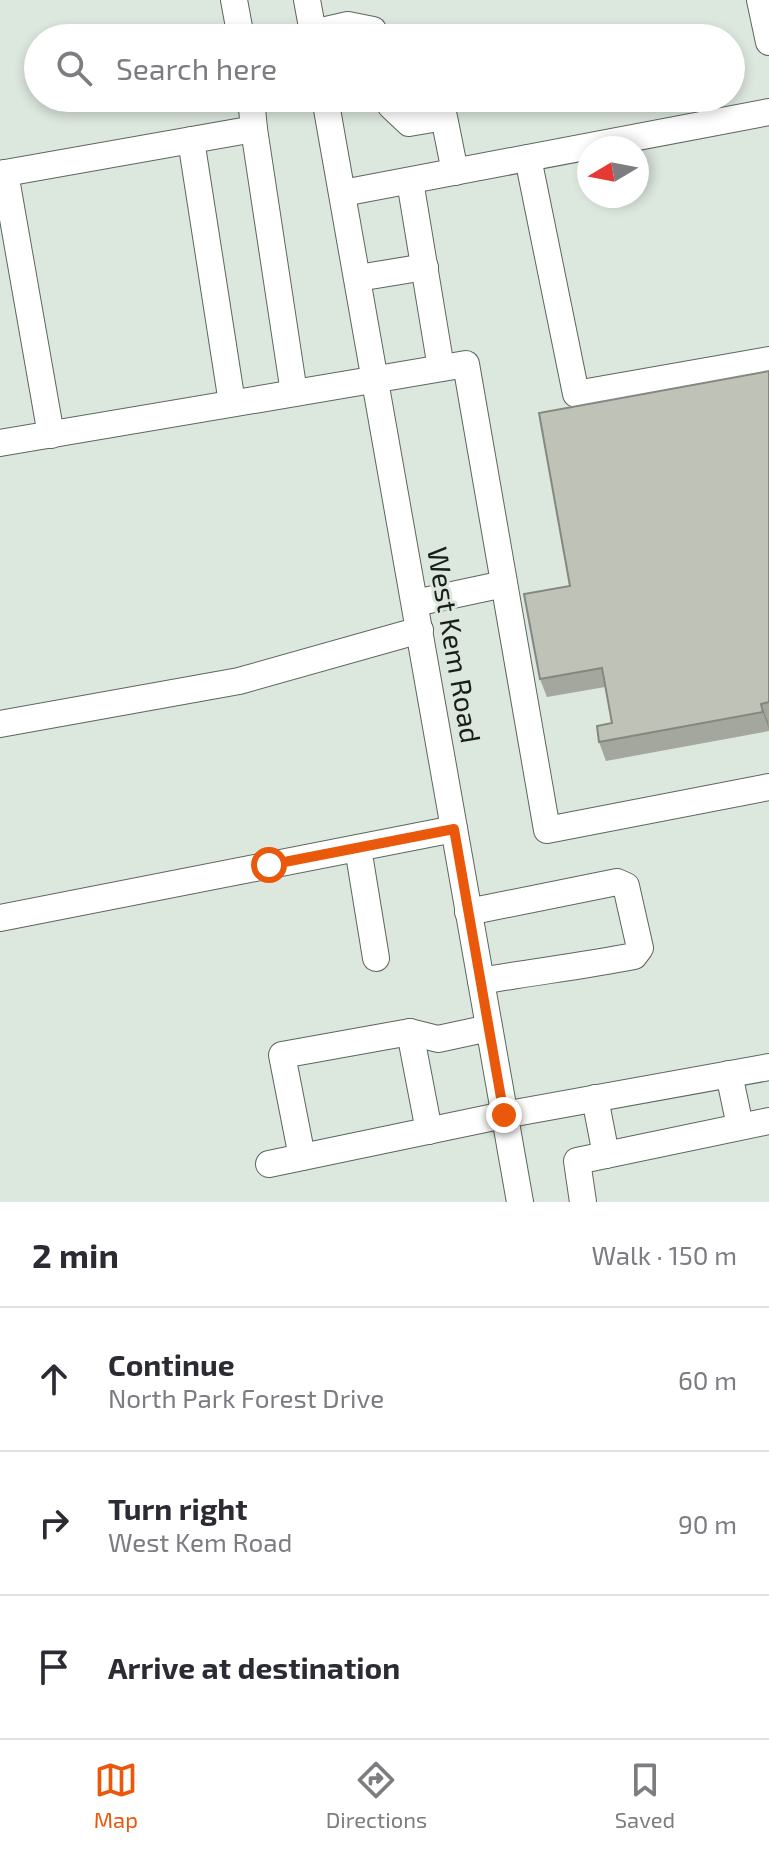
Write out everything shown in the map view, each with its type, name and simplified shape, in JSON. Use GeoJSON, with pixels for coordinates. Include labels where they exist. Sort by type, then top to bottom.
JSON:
{"type":"FeatureCollection","features":[{"type":"Feature","properties":{"kind":"street"},"geometry":{"type":"LineString","coordinates":[[234,0],[238,24]]}},
{"type":"Feature","properties":{"kind":"street"},"geometry":{"type":"LineString","coordinates":[[307,0],[312,24]]}},
{"type":"Feature","properties":{"kind":"street"},"geometry":{"type":"LineString","coordinates":[[760,0],[769,42]]}},
{"type":"Feature","properties":{"kind":"street"},"geometry":{"type":"LineString","coordinates":[[252,112],[294,393]]}},
{"type":"Feature","properties":{"kind":"street","name":"West Kem Road"},"geometry":{"type":"LineString","coordinates":[[328,112],[520,1202]]}},
{"type":"Feature","properties":{"kind":"street"},"geometry":{"type":"LineString","coordinates":[[397,112],[409,123],[444,117],[455,172]]}},
{"type":"Feature","properties":{"kind":"street"},"geometry":{"type":"LineString","coordinates":[[343,193],[769,112]]}},
{"type":"Feature","properties":{"kind":"street"},"geometry":{"type":"LineString","coordinates":[[51,435],[3,173],[254,129]]}},
{"type":"Feature","properties":{"kind":"street"},"geometry":{"type":"LineString","coordinates":[[191,140],[232,403]]}},
{"type":"Feature","properties":{"kind":"street"},"geometry":{"type":"LineString","coordinates":[[528,158],[576,394],[769,360]]}},
{"type":"Feature","properties":{"kind":"street"},"geometry":{"type":"LineString","coordinates":[[410,181],[441,368]]}},
{"type":"Feature","properties":{"kind":"street"},"geometry":{"type":"LineString","coordinates":[[358,278],[425,267]]}},
{"type":"Feature","properties":{"kind":"street"},"geometry":{"type":"LineString","coordinates":[[0,443],[466,364],[547,830],[769,787]]}},
{"type":"Feature","properties":{"kind":"street"},"geometry":{"type":"LineString","coordinates":[[415,603],[504,584]]}},
{"type":"Feature","properties":{"kind":"street"},"geometry":{"type":"LineString","coordinates":[[0,724],[239,681],[420,630]]}},
{"type":"Feature","properties":{"kind":"street"},"geometry":{"type":"LineString","coordinates":[[0,918],[454,829]]}},
{"type":"Feature","properties":{"kind":"street"},"geometry":{"type":"LineString","coordinates":[[358,848],[376,958]]}},
{"type":"Feature","properties":{"kind":"street"},"geometry":{"type":"LineString","coordinates":[[468,912],[617,882],[626,886],[640,948],[634,956],[620,959],[481,981]]}},
{"type":"Feature","properties":{"kind":"street"},"geometry":{"type":"LineString","coordinates":[[302,1157],[282,1055],[410,1032],[438,1039],[489,1028]]}},
{"type":"Feature","properties":{"kind":"street"},"geometry":{"type":"LineString","coordinates":[[410,1032],[429,1131]]}},
{"type":"Feature","properties":{"kind":"street"},"geometry":{"type":"LineString","coordinates":[[269,1164],[504,1115],[769,1067]]}},
{"type":"Feature","properties":{"kind":"street"},"geometry":{"type":"LineString","coordinates":[[729,1074],[740,1126]]}},
{"type":"Feature","properties":{"kind":"street"},"geometry":{"type":"LineString","coordinates":[[595,1098],[606,1155]]}},
{"type":"Feature","properties":{"kind":"street"},"geometry":{"type":"LineString","coordinates":[[583,1202],[577,1161],[769,1121]]}},
{"type":"Feature","properties":{"kind":"building"},"geometry":{"type":"Polygon","coordinates":[[[769,371],[769,702],[761,704],[763,712],[599,742],[597,726],[612,723],[602,668],[540,679],[524,594],[570,586],[539,413],[769,371]]]}},
{"type":"Feature","properties":{"kind":"route"},"geometry":{"type":"LineString","coordinates":[[269,865],[454,829],[504,1115]]}}]}
